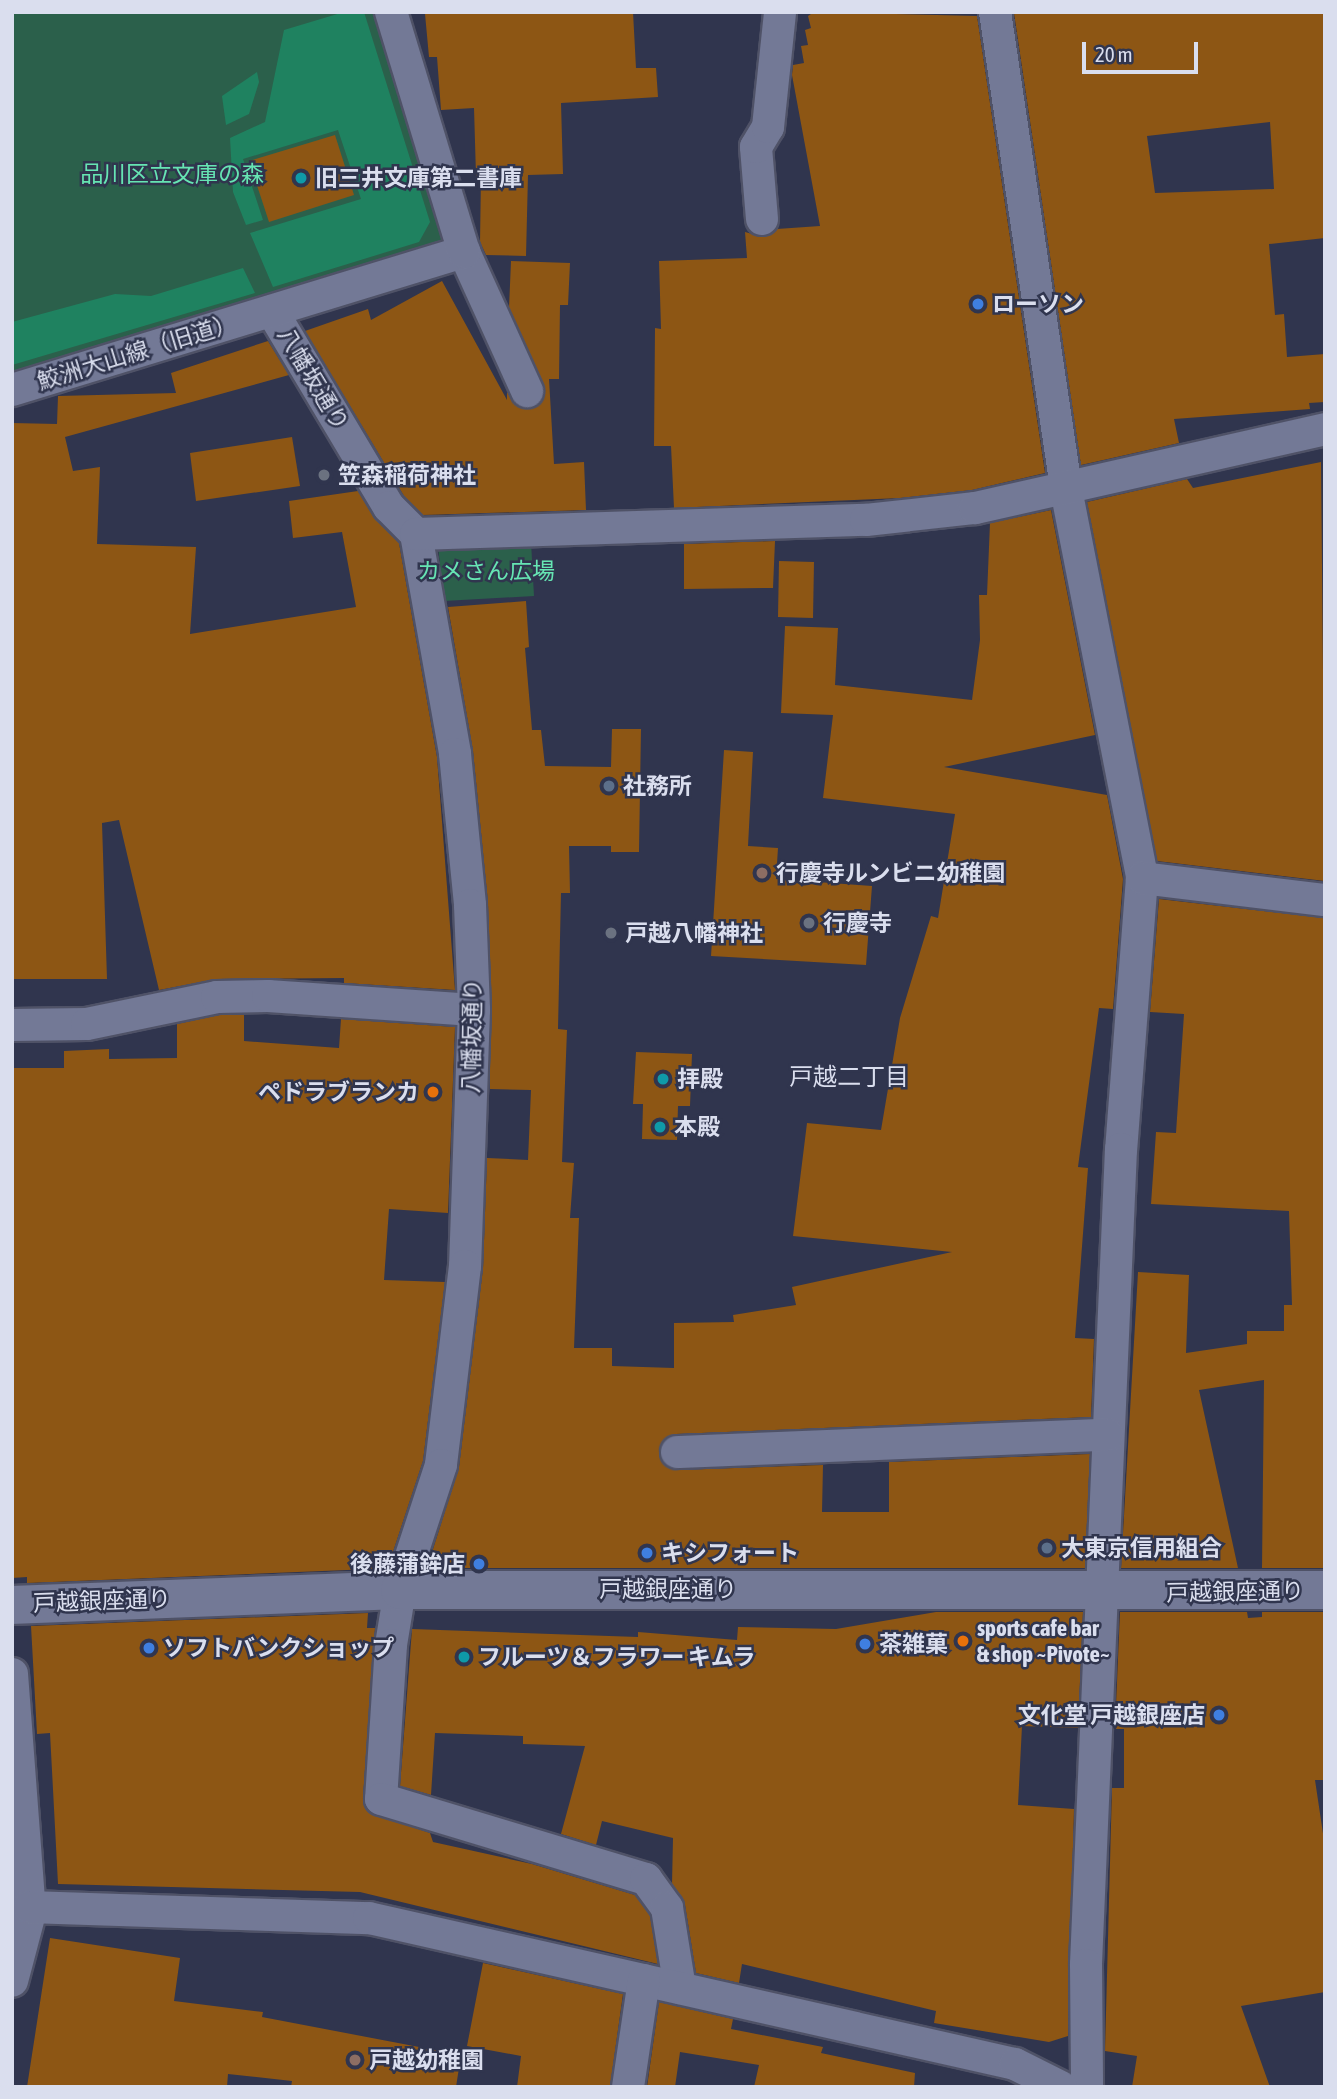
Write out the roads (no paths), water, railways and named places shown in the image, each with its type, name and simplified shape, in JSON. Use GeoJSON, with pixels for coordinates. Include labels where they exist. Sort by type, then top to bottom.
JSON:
{"type":"FeatureCollection","features":[{"type":"Feature","properties":{"kind":"street"},"geometry":{"type":"LineString","coordinates":[[391,12],[464,252],[527,390]]}},
{"type":"Feature","properties":{"kind":"street"},"geometry":{"type":"LineString","coordinates":[[762,219],[756,147],[768,127],[780,12]]}},
{"type":"Feature","properties":{"kind":"street"},"geometry":{"type":"LineString","coordinates":[[995,12],[1066,489],[1142,878],[1121,1149],[1086,1965],[1087,2087]]}},
{"type":"Feature","properties":{"kind":"street","name":"鮫洲大山線（旧道）"},"geometry":{"type":"LineString","coordinates":[[12,390],[464,252]]}},
{"type":"Feature","properties":{"kind":"street","name":"八幡坂通り"},"geometry":{"type":"LineString","coordinates":[[272,311],[389,507],[416,534],[455,754],[470,905],[474,1010],[465,1266],[441,1465],[400,1590],[391,1646],[381,1799],[646,1878],[667,1908],[680,1988]]}},
{"type":"Feature","properties":{"kind":"street"},"geometry":{"type":"LineString","coordinates":[[416,534],[866,520],[975,508],[1325,429]]}},
{"type":"Feature","properties":{"kind":"street"},"geometry":{"type":"LineString","coordinates":[[1142,878],[1325,901]]}},
{"type":"Feature","properties":{"kind":"street"},"geometry":{"type":"LineString","coordinates":[[12,1025],[87,1024],[217,997],[268,996],[474,1010]]}},
{"type":"Feature","properties":{"kind":"street"},"geometry":{"type":"LineString","coordinates":[[677,1452],[1108,1435]]}},
{"type":"Feature","properties":{"kind":"street","name":"戸越銀座通り"},"geometry":{"type":"LineString","coordinates":[[12,1605],[400,1590],[1101,1593],[1325,1590]]}},
{"type":"Feature","properties":{"kind":"street"},"geometry":{"type":"LineString","coordinates":[[12,1674],[24,1912],[12,1981]]}},
{"type":"Feature","properties":{"kind":"street"},"geometry":{"type":"LineString","coordinates":[[24,1912],[369,1918],[1015,2064],[1061,2087]]}},
{"type":"Feature","properties":{"kind":"street"},"geometry":{"type":"LineString","coordinates":[[628,2087],[644,1980]]}},
{"type":"Feature","properties":{"kind":"place","name":"旧三井文庫第二書庫"},"geometry":{"type":"Point","coordinates":[301,178]}},
{"type":"Feature","properties":{"kind":"place","name":"ローソン"},"geometry":{"type":"Point","coordinates":[978,304]}},
{"type":"Feature","properties":{"kind":"place","name":"笠森稲荷神社"},"geometry":{"type":"Point","coordinates":[324,475]}},
{"type":"Feature","properties":{"kind":"place","name":"社務所"},"geometry":{"type":"Point","coordinates":[609,786]}},
{"type":"Feature","properties":{"kind":"place","name":"行慶寺ルンビニ幼稚園"},"geometry":{"type":"Point","coordinates":[762,873]}},
{"type":"Feature","properties":{"kind":"place","name":"行慶寺"},"geometry":{"type":"Point","coordinates":[809,923]}},
{"type":"Feature","properties":{"kind":"place","name":"戸越八幡神社"},"geometry":{"type":"Point","coordinates":[611,933]}},
{"type":"Feature","properties":{"kind":"place","name":"拝殿"},"geometry":{"type":"Point","coordinates":[663,1079]}},
{"type":"Feature","properties":{"kind":"place","name":"ペドラブランカ"},"geometry":{"type":"Point","coordinates":[433,1092]}},
{"type":"Feature","properties":{"kind":"place","name":"本殿"},"geometry":{"type":"Point","coordinates":[660,1127]}},
{"type":"Feature","properties":{"kind":"place","name":"大東京信用組合"},"geometry":{"type":"Point","coordinates":[1047,1548]}},
{"type":"Feature","properties":{"kind":"place","name":"キシフォート"},"geometry":{"type":"Point","coordinates":[647,1553]}},
{"type":"Feature","properties":{"kind":"place","name":"後藤蒲鉾店"},"geometry":{"type":"Point","coordinates":[479,1564]}},
{"type":"Feature","properties":{"kind":"place","name":"sports cafe bar & shop ~Pivote~"},"geometry":{"type":"Point","coordinates":[963,1641]}},
{"type":"Feature","properties":{"kind":"place","name":"茶雑菓"},"geometry":{"type":"Point","coordinates":[865,1644]}},
{"type":"Feature","properties":{"kind":"place","name":"ソフトバンクショップ"},"geometry":{"type":"Point","coordinates":[149,1648]}},
{"type":"Feature","properties":{"kind":"place","name":"フルーツ＆フラワー キムラ"},"geometry":{"type":"Point","coordinates":[464,1657]}},
{"type":"Feature","properties":{"kind":"place","name":"文化堂 戸越銀座店"},"geometry":{"type":"Point","coordinates":[1219,1715]}},
{"type":"Feature","properties":{"kind":"place","name":"戸越幼稚園"},"geometry":{"type":"Point","coordinates":[355,2060]}},
{"type":"Feature","properties":{"kind":"district","name":"戸越二丁目"},"geometry":{"type":"Point","coordinates":[849,1077]}},
{"type":"Feature","properties":{"kind":"park label","name":"品川区立文庫の森"},"geometry":{"type":"Point","coordinates":[172,174]}},
{"type":"Feature","properties":{"kind":"park label","name":"カメさん広場"},"geometry":{"type":"Point","coordinates":[486,571]}}]}
